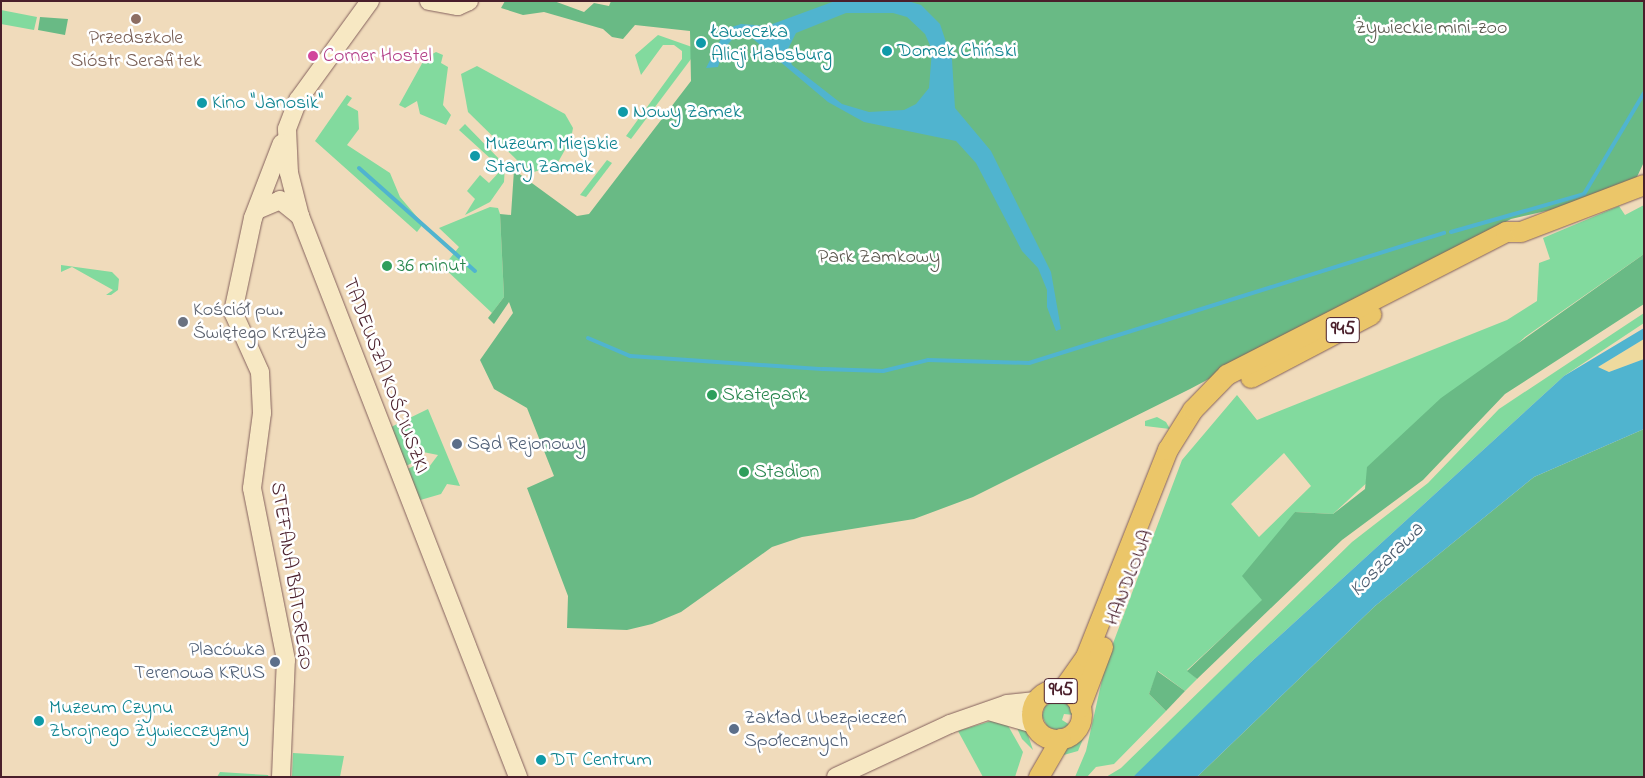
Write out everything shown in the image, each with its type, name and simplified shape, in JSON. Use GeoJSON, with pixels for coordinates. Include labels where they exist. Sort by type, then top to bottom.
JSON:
{"type":"FeatureCollection","features":[{"type":"Feature","properties":{"kind":"main road","name":"945"},"geometry":{"type":"LineString","coordinates":[[1174,449],[1193,410],[1227,376],[1497,236],[1521,232],[1644,185]]}},
{"type":"Feature","properties":{"kind":"main road","name":"HANDLOWA"},"geometry":{"type":"LineString","coordinates":[[1062,691],[1086,657],[1174,449]]}},
{"type":"Feature","properties":{"kind":"main road","name":"HANDLOWA"},"geometry":{"type":"LineString","coordinates":[[1080,708],[1174,449]]}},
{"type":"Feature","properties":{"kind":"main road","name":"945"},"geometry":{"type":"LineString","coordinates":[[1062,691],[1074,697],[1080,708],[1075,731],[1061,739],[1037,777],[1036,701],[1048,692],[1062,691]]}},
{"type":"Feature","properties":{"kind":"main road","name":"945"},"geometry":{"type":"LineString","coordinates":[[1037,729],[1061,739]]}},
{"type":"Feature","properties":{"kind":"street","name":"TADEUSZA KOŚCIUSZKI"},"geometry":{"type":"LineString","coordinates":[[370,1],[303,90],[288,129],[289,173],[300,216],[518,777]]}},
{"type":"Feature","properties":{"kind":"street"},"geometry":{"type":"LineString","coordinates":[[429,1],[458,6],[469,1]]}},
{"type":"Feature","properties":{"kind":"street","name":"STEFANA BATOREGO"},"geometry":{"type":"LineString","coordinates":[[281,777],[286,660],[252,488],[262,413],[260,372],[233,312],[257,210],[288,129]]}},
{"type":"Feature","properties":{"kind":"street"},"geometry":{"type":"LineString","coordinates":[[257,210],[280,200],[300,216]]}},
{"type":"Feature","properties":{"kind":"street"},"geometry":{"type":"LineString","coordinates":[[836,777],[894,747],[986,710],[1036,701]]}},
{"type":"Feature","properties":{"kind":"street"},"geometry":{"type":"LineString","coordinates":[[986,710],[1037,729]]}},
{"type":"Feature","properties":{"kind":"green space","name":"Park Zamkowy"},"geometry":{"type":"Polygon","coordinates":[[[505,1],[554,1],[584,12],[594,3],[609,6],[611,1],[1644,1],[1644,162],[1636,179],[1577,204],[1511,219],[1190,389],[973,497],[914,519],[802,537],[772,547],[681,612],[652,624],[627,630],[567,628],[568,596],[527,488],[554,476],[527,408],[494,389],[480,360],[513,313],[509,302],[494,324],[488,318],[504,297],[500,214],[511,215],[514,170],[577,216],[589,214],[691,81],[690,31],[635,25],[623,39],[612,37],[603,29],[544,12],[523,15],[501,8],[505,1]]]}},
{"type":"Feature","properties":{"kind":"green space"},"geometry":{"type":"Polygon","coordinates":[[[1,10],[37,17],[34,30],[1,24],[1,10]]]}},
{"type":"Feature","properties":{"kind":"green space"},"geometry":{"type":"Polygon","coordinates":[[[40,17],[68,19],[65,35],[38,30],[40,17]]]}},
{"type":"Feature","properties":{"kind":"green space"},"geometry":{"type":"Polygon","coordinates":[[[658,35],[692,47],[691,59],[631,139],[626,136],[682,59],[682,51],[674,45],[663,45],[641,75],[635,55],[658,35]]]}},
{"type":"Feature","properties":{"kind":"green space"},"geometry":{"type":"Polygon","coordinates":[[[436,52],[443,55],[441,63],[448,67],[443,105],[451,115],[446,125],[420,114],[417,101],[405,108],[399,105],[425,58],[436,52]]]}},
{"type":"Feature","properties":{"kind":"green space"},"geometry":{"type":"Polygon","coordinates":[[[477,66],[565,114],[573,128],[571,139],[557,164],[534,172],[523,166],[468,112],[461,74],[477,66]]]}},
{"type":"Feature","properties":{"kind":"green space"},"geometry":{"type":"Polygon","coordinates":[[[347,95],[352,98],[347,105],[358,111],[359,129],[347,145],[390,173],[400,197],[423,224],[417,232],[315,141],[347,95]]]}},
{"type":"Feature","properties":{"kind":"green space"},"geometry":{"type":"Polygon","coordinates":[[[465,124],[505,165],[504,182],[490,202],[465,215],[475,199],[467,191],[480,175],[489,183],[502,169],[459,130],[465,124]]]}},
{"type":"Feature","properties":{"kind":"green space"},"geometry":{"type":"Polygon","coordinates":[[[607,160],[612,163],[586,197],[580,195],[607,160]]]}},
{"type":"Feature","properties":{"kind":"green space"},"geometry":{"type":"Polygon","coordinates":[[[1644,205],[1644,254],[1525,337],[1333,514],[1295,512],[1263,600],[1187,670],[1197,679],[1185,691],[1158,671],[1149,694],[1166,711],[1114,764],[1096,767],[1087,777],[1075,777],[1086,751],[1106,662],[1182,460],[1237,395],[1257,420],[1507,320],[1537,301],[1539,263],[1550,259],[1543,238],[1619,206],[1625,215],[1644,205]],[[1284,453],[1231,504],[1259,537],[1311,486],[1284,453]]]}},
{"type":"Feature","properties":{"kind":"green space"},"geometry":{"type":"Polygon","coordinates":[[[490,207],[498,208],[500,214],[504,297],[492,313],[443,267],[459,247],[439,228],[490,207]]]}},
{"type":"Feature","properties":{"kind":"green space"},"geometry":{"type":"Polygon","coordinates":[[[1644,254],[1644,304],[1505,394],[1423,480],[1342,540],[1197,679],[1187,671],[1262,600],[1242,576],[1295,512],[1333,514],[1365,489],[1367,467],[1441,398],[1644,254]]]}},
{"type":"Feature","properties":{"kind":"green space"},"geometry":{"type":"Polygon","coordinates":[[[61,265],[112,272],[119,279],[118,290],[111,295],[106,295],[113,290],[72,267],[61,272],[61,265]]]}},
{"type":"Feature","properties":{"kind":"green space"},"geometry":{"type":"Polygon","coordinates":[[[1644,313],[1644,323],[1564,376],[1251,662],[1145,768],[1133,777],[1106,777],[1121,768],[1352,542],[1428,483],[1499,409],[1644,313]]]}},
{"type":"Feature","properties":{"kind":"green space"},"geometry":{"type":"Polygon","coordinates":[[[428,409],[460,486],[447,484],[441,494],[417,501],[405,470],[414,466],[426,471],[438,455],[418,451],[412,463],[404,467],[389,428],[428,409]]]}},
{"type":"Feature","properties":{"kind":"green space"},"geometry":{"type":"Polygon","coordinates":[[[1157,417],[1166,422],[1170,429],[1145,426],[1145,421],[1157,417]]]}},
{"type":"Feature","properties":{"kind":"green space"},"geometry":{"type":"Polygon","coordinates":[[[1644,429],[1644,777],[1197,777],[1375,606],[1534,477],[1644,429]]]}},
{"type":"Feature","properties":{"kind":"green space"},"geometry":{"type":"Polygon","coordinates":[[[1157,671],[1185,691],[1166,711],[1149,694],[1157,671]]]}},
{"type":"Feature","properties":{"kind":"green space"},"geometry":{"type":"Polygon","coordinates":[[[1058,699],[1071,706],[1074,715],[1064,714],[1062,720],[1070,725],[1056,731],[1047,726],[1042,716],[1045,706],[1058,699]]]}},
{"type":"Feature","properties":{"kind":"green space"},"geometry":{"type":"Polygon","coordinates":[[[991,721],[1006,722],[1023,752],[1015,777],[983,777],[958,731],[991,721]]]}},
{"type":"Feature","properties":{"kind":"green space"},"geometry":{"type":"Polygon","coordinates":[[[1016,726],[1025,726],[1033,750],[1022,739],[1016,726]]]}},
{"type":"Feature","properties":{"kind":"green space"},"geometry":{"type":"Polygon","coordinates":[[[1086,732],[1078,751],[1060,756],[1067,745],[1086,732]]]}},
{"type":"Feature","properties":{"kind":"green space"},"geometry":{"type":"Polygon","coordinates":[[[293,753],[344,756],[340,777],[292,777],[293,753]]]}},
{"type":"Feature","properties":{"kind":"green space"},"geometry":{"type":"Polygon","coordinates":[[[220,772],[268,775],[269,777],[217,777],[220,772]]]}},
{"type":"Feature","properties":{"kind":"sand"},"geometry":{"type":"Polygon","coordinates":[[[1644,339],[1644,359],[1609,372],[1598,367],[1644,339]]]}},
{"type":"Feature","properties":{"kind":"water"},"geometry":{"type":"Polygon","coordinates":[[[835,1],[908,1],[921,5],[940,24],[952,60],[955,108],[991,151],[1051,272],[1061,329],[1056,331],[1047,307],[1047,290],[1038,268],[1022,251],[976,163],[956,141],[864,122],[828,102],[752,38],[736,35],[723,50],[718,67],[706,68],[726,29],[741,24],[767,26],[835,1]],[[846,13],[796,33],[787,51],[792,65],[842,104],[869,112],[904,110],[916,104],[929,88],[932,50],[925,34],[907,17],[893,13],[846,13]]]}},
{"type":"Feature","properties":{"kind":"water","name":"Koszarawa"},"geometry":{"type":"Polygon","coordinates":[[[1644,328],[1644,339],[1598,367],[1609,372],[1644,359],[1644,429],[1534,477],[1375,606],[1197,777],[1133,777],[1251,662],[1564,376],[1644,328]]]}},
{"type":"Feature","properties":{"kind":"waterway"},"geometry":{"type":"LineString","coordinates":[[1451,232],[1584,194],[1644,93]]}},
{"type":"Feature","properties":{"kind":"waterway"},"geometry":{"type":"LineString","coordinates":[[359,168],[475,271]]}},
{"type":"Feature","properties":{"kind":"waterway"},"geometry":{"type":"LineString","coordinates":[[588,338],[630,356],[823,369],[883,371],[928,360],[1029,363],[1444,233]]}},
{"type":"Feature","properties":{"kind":"place","name":"Przedszkole Sióstr Serafitek"},"geometry":{"type":"Point","coordinates":[136,19]}},
{"type":"Feature","properties":{"kind":"place","name":"Ławeczka Alicji Habsburg"},"geometry":{"type":"Point","coordinates":[701,43]}},
{"type":"Feature","properties":{"kind":"place","name":"Domek Chiński"},"geometry":{"type":"Point","coordinates":[887,51]}},
{"type":"Feature","properties":{"kind":"place","name":"Corner Hostel"},"geometry":{"type":"Point","coordinates":[313,56]}},
{"type":"Feature","properties":{"kind":"place","name":"Kino \"Janosik\""},"geometry":{"type":"Point","coordinates":[202,103]}},
{"type":"Feature","properties":{"kind":"place","name":"Nowy Zamek"},"geometry":{"type":"Point","coordinates":[623,112]}},
{"type":"Feature","properties":{"kind":"place","name":"Muzeum Miejskie Stary Zamek"},"geometry":{"type":"Point","coordinates":[475,156]}},
{"type":"Feature","properties":{"kind":"place","name":"36 minut"},"geometry":{"type":"Point","coordinates":[387,266]}},
{"type":"Feature","properties":{"kind":"place","name":"Kościół pw. Świętego Krzyża"},"geometry":{"type":"Point","coordinates":[183,322]}},
{"type":"Feature","properties":{"kind":"place","name":"Skatepark"},"geometry":{"type":"Point","coordinates":[712,395]}},
{"type":"Feature","properties":{"kind":"place","name":"Sąd Rejonowy"},"geometry":{"type":"Point","coordinates":[457,444]}},
{"type":"Feature","properties":{"kind":"place","name":"Stadion"},"geometry":{"type":"Point","coordinates":[744,472]}},
{"type":"Feature","properties":{"kind":"place","name":"Placówka Terenowa KRUS"},"geometry":{"type":"Point","coordinates":[275,662]}},
{"type":"Feature","properties":{"kind":"place","name":"Muzeum Czynu Zbrojnego Żywiecczyzny"},"geometry":{"type":"Point","coordinates":[39,721]}},
{"type":"Feature","properties":{"kind":"place","name":"Zakład Ubezpieczeń Społecznych"},"geometry":{"type":"Point","coordinates":[734,729]}},
{"type":"Feature","properties":{"kind":"place","name":"DT Centrum"},"geometry":{"type":"Point","coordinates":[541,760]}},
{"type":"Feature","properties":{"kind":"park label","name":"Żywieckie mini-zoo"},"geometry":{"type":"Point","coordinates":[1431,28]}}]}
